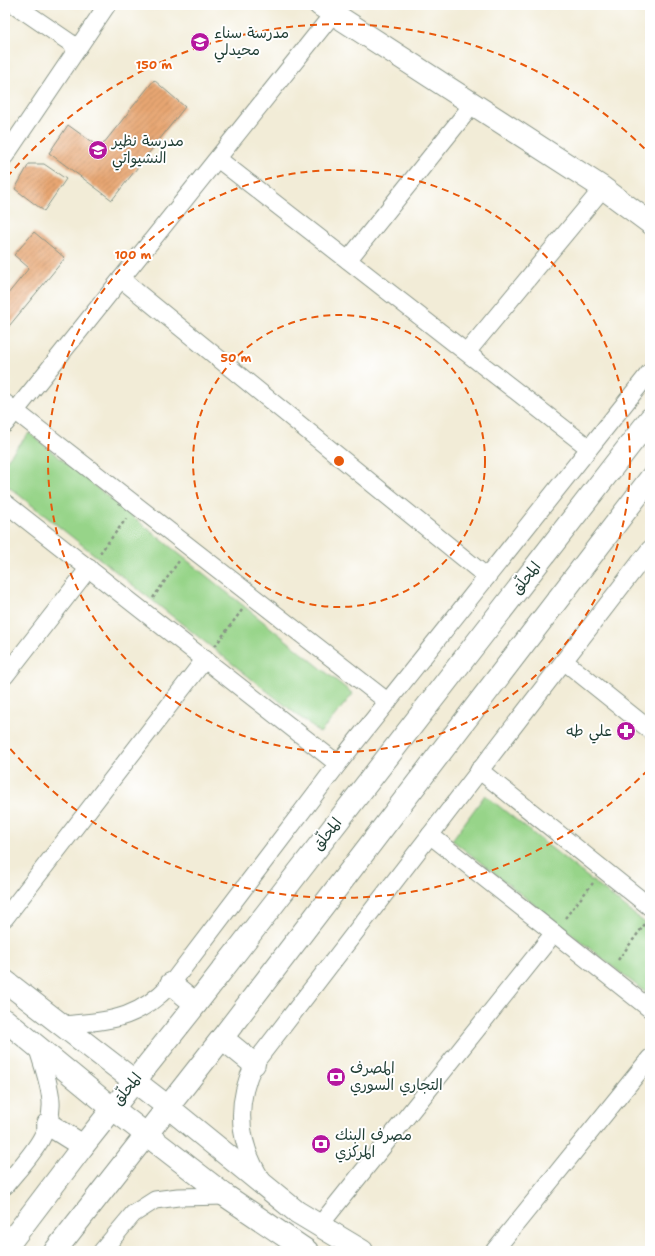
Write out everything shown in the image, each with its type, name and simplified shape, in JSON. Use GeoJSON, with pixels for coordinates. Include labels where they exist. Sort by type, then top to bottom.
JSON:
{"type":"FeatureCollection","features":[{"type":"Feature","properties":{"kind":"main road"},"geometry":{"type":"LineString","coordinates":[[331,8],[473,104],[603,188],[650,223]]}},
{"type":"Feature","properties":{"kind":"main road","name":"المحلّق"},"geometry":{"type":"LineString","coordinates":[[5,1250],[112,1108],[196,1004],[650,419]]}},
{"type":"Feature","properties":{"kind":"main road"},"geometry":{"type":"LineString","coordinates":[[61,1249],[168,1107],[650,479]]}},
{"type":"Feature","properties":{"kind":"main road"},"geometry":{"type":"LineString","coordinates":[[5,981],[134,1080],[297,1212],[362,1251]]}},
{"type":"Feature","properties":{"kind":"main road"},"geometry":{"type":"LineString","coordinates":[[171,984],[196,1004]]}},
{"type":"Feature","properties":{"kind":"main road"},"geometry":{"type":"LineString","coordinates":[[5,1020],[112,1108],[226,1196],[302,1250]]}},
{"type":"Feature","properties":{"kind":"main road"},"geometry":{"type":"LineString","coordinates":[[222,1038],[254,1064]]}},
{"type":"Feature","properties":{"kind":"main road"},"geometry":{"type":"LineString","coordinates":[[48,1124],[83,1146]]}},
{"type":"Feature","properties":{"kind":"street"},"geometry":{"type":"LineString","coordinates":[[15,5],[78,48]]}},
{"type":"Feature","properties":{"kind":"street"},"geometry":{"type":"LineString","coordinates":[[5,156],[107,5]]}},
{"type":"Feature","properties":{"kind":"street"},"geometry":{"type":"LineString","coordinates":[[331,8],[218,159],[121,279],[8,413],[189,546],[388,702]]}},
{"type":"Feature","properties":{"kind":"street"},"geometry":{"type":"LineString","coordinates":[[348,260],[473,104]]}},
{"type":"Feature","properties":{"kind":"street"},"geometry":{"type":"LineString","coordinates":[[218,159],[590,448]]}},
{"type":"Feature","properties":{"kind":"street"},"geometry":{"type":"LineString","coordinates":[[467,352],[603,188]]}},
{"type":"Feature","properties":{"kind":"street"},"geometry":{"type":"LineString","coordinates":[[121,279],[487,577]]}},
{"type":"Feature","properties":{"kind":"street"},"geometry":{"type":"LineString","coordinates":[[63,1025],[117,1019],[147,1006],[160,996],[171,984],[338,764],[650,372]]}},
{"type":"Feature","properties":{"kind":"street"},"geometry":{"type":"LineString","coordinates":[[5,503],[338,764]]}},
{"type":"Feature","properties":{"kind":"street"},"geometry":{"type":"LineString","coordinates":[[265,1186],[250,1158],[242,1127],[243,1095],[247,1080],[254,1064],[479,770],[648,555]]}},
{"type":"Feature","properties":{"kind":"street"},"geometry":{"type":"LineString","coordinates":[[5,676],[89,568]]}},
{"type":"Feature","properties":{"kind":"street"},"geometry":{"type":"LineString","coordinates":[[5,918],[205,659]]}},
{"type":"Feature","properties":{"kind":"street"},"geometry":{"type":"LineString","coordinates":[[564,661],[650,730]]}},
{"type":"Feature","properties":{"kind":"street"},"geometry":{"type":"LineString","coordinates":[[479,770],[650,907]]}},
{"type":"Feature","properties":{"kind":"street"},"geometry":{"type":"LineString","coordinates":[[430,835],[650,1009]]}},
{"type":"Feature","properties":{"kind":"street"},"geometry":{"type":"LineString","coordinates":[[320,1225],[554,933]]}},
{"type":"Feature","properties":{"kind":"street"},"geometry":{"type":"LineString","coordinates":[[5,1186],[38,1144],[44,1134],[51,1113],[50,1097],[37,1046]]}},
{"type":"Feature","properties":{"kind":"street"},"geometry":{"type":"LineString","coordinates":[[494,1251],[650,1058]]}},
{"type":"Feature","properties":{"kind":"street"},"geometry":{"type":"LineString","coordinates":[[102,1251],[133,1214],[155,1200],[178,1197],[226,1196]]}},
{"type":"Feature","properties":{"kind":"path"},"geometry":{"type":"LineString","coordinates":[[89,568],[136,506]]}},
{"type":"Feature","properties":{"kind":"path"},"geometry":{"type":"LineString","coordinates":[[143,611],[189,546]]}},
{"type":"Feature","properties":{"kind":"path"},"geometry":{"type":"LineString","coordinates":[[205,659],[253,596]]}},
{"type":"Feature","properties":{"kind":"path"},"geometry":{"type":"LineString","coordinates":[[554,933],[604,870]]}},
{"type":"Feature","properties":{"kind":"path"},"geometry":{"type":"LineString","coordinates":[[606,974],[650,918]]}},
{"type":"Feature","properties":{"kind":"green space"},"geometry":{"type":"Polygon","coordinates":[[[29,433],[353,694],[320,733],[5,484],[5,462],[29,433]]]}},
{"type":"Feature","properties":{"kind":"green space"},"geometry":{"type":"Polygon","coordinates":[[[485,795],[650,927],[650,996],[452,840],[485,795]]]}},
{"type":"Feature","properties":{"kind":"building"},"geometry":{"type":"Polygon","coordinates":[[[154,80],[185,107],[112,200],[49,153],[68,125],[100,148],[154,80]]]}},
{"type":"Feature","properties":{"kind":"building"},"geometry":{"type":"Polygon","coordinates":[[[29,164],[44,164],[66,179],[44,211],[15,189],[29,164]]]}},
{"type":"Feature","properties":{"kind":"building"},"geometry":{"type":"Polygon","coordinates":[[[34,232],[65,258],[5,331],[5,294],[7,295],[29,268],[14,255],[34,232]]]}},
{"type":"Feature","properties":{"kind":"place","name":"مدرسة سناء محيدلي"},"geometry":{"type":"Point","coordinates":[200,42]}},
{"type":"Feature","properties":{"kind":"place","name":"مدرسة نظير النشيواتي"},"geometry":{"type":"Point","coordinates":[98,150]}},
{"type":"Feature","properties":{"kind":"place","name":"علي طه"},"geometry":{"type":"Point","coordinates":[626,731]}},
{"type":"Feature","properties":{"kind":"place","name":"المصرف التجاري السوري"},"geometry":{"type":"Point","coordinates":[336,1077]}},
{"type":"Feature","properties":{"kind":"place","name":"مصرف البنك المركزي"},"geometry":{"type":"Point","coordinates":[321,1144]}}]}
